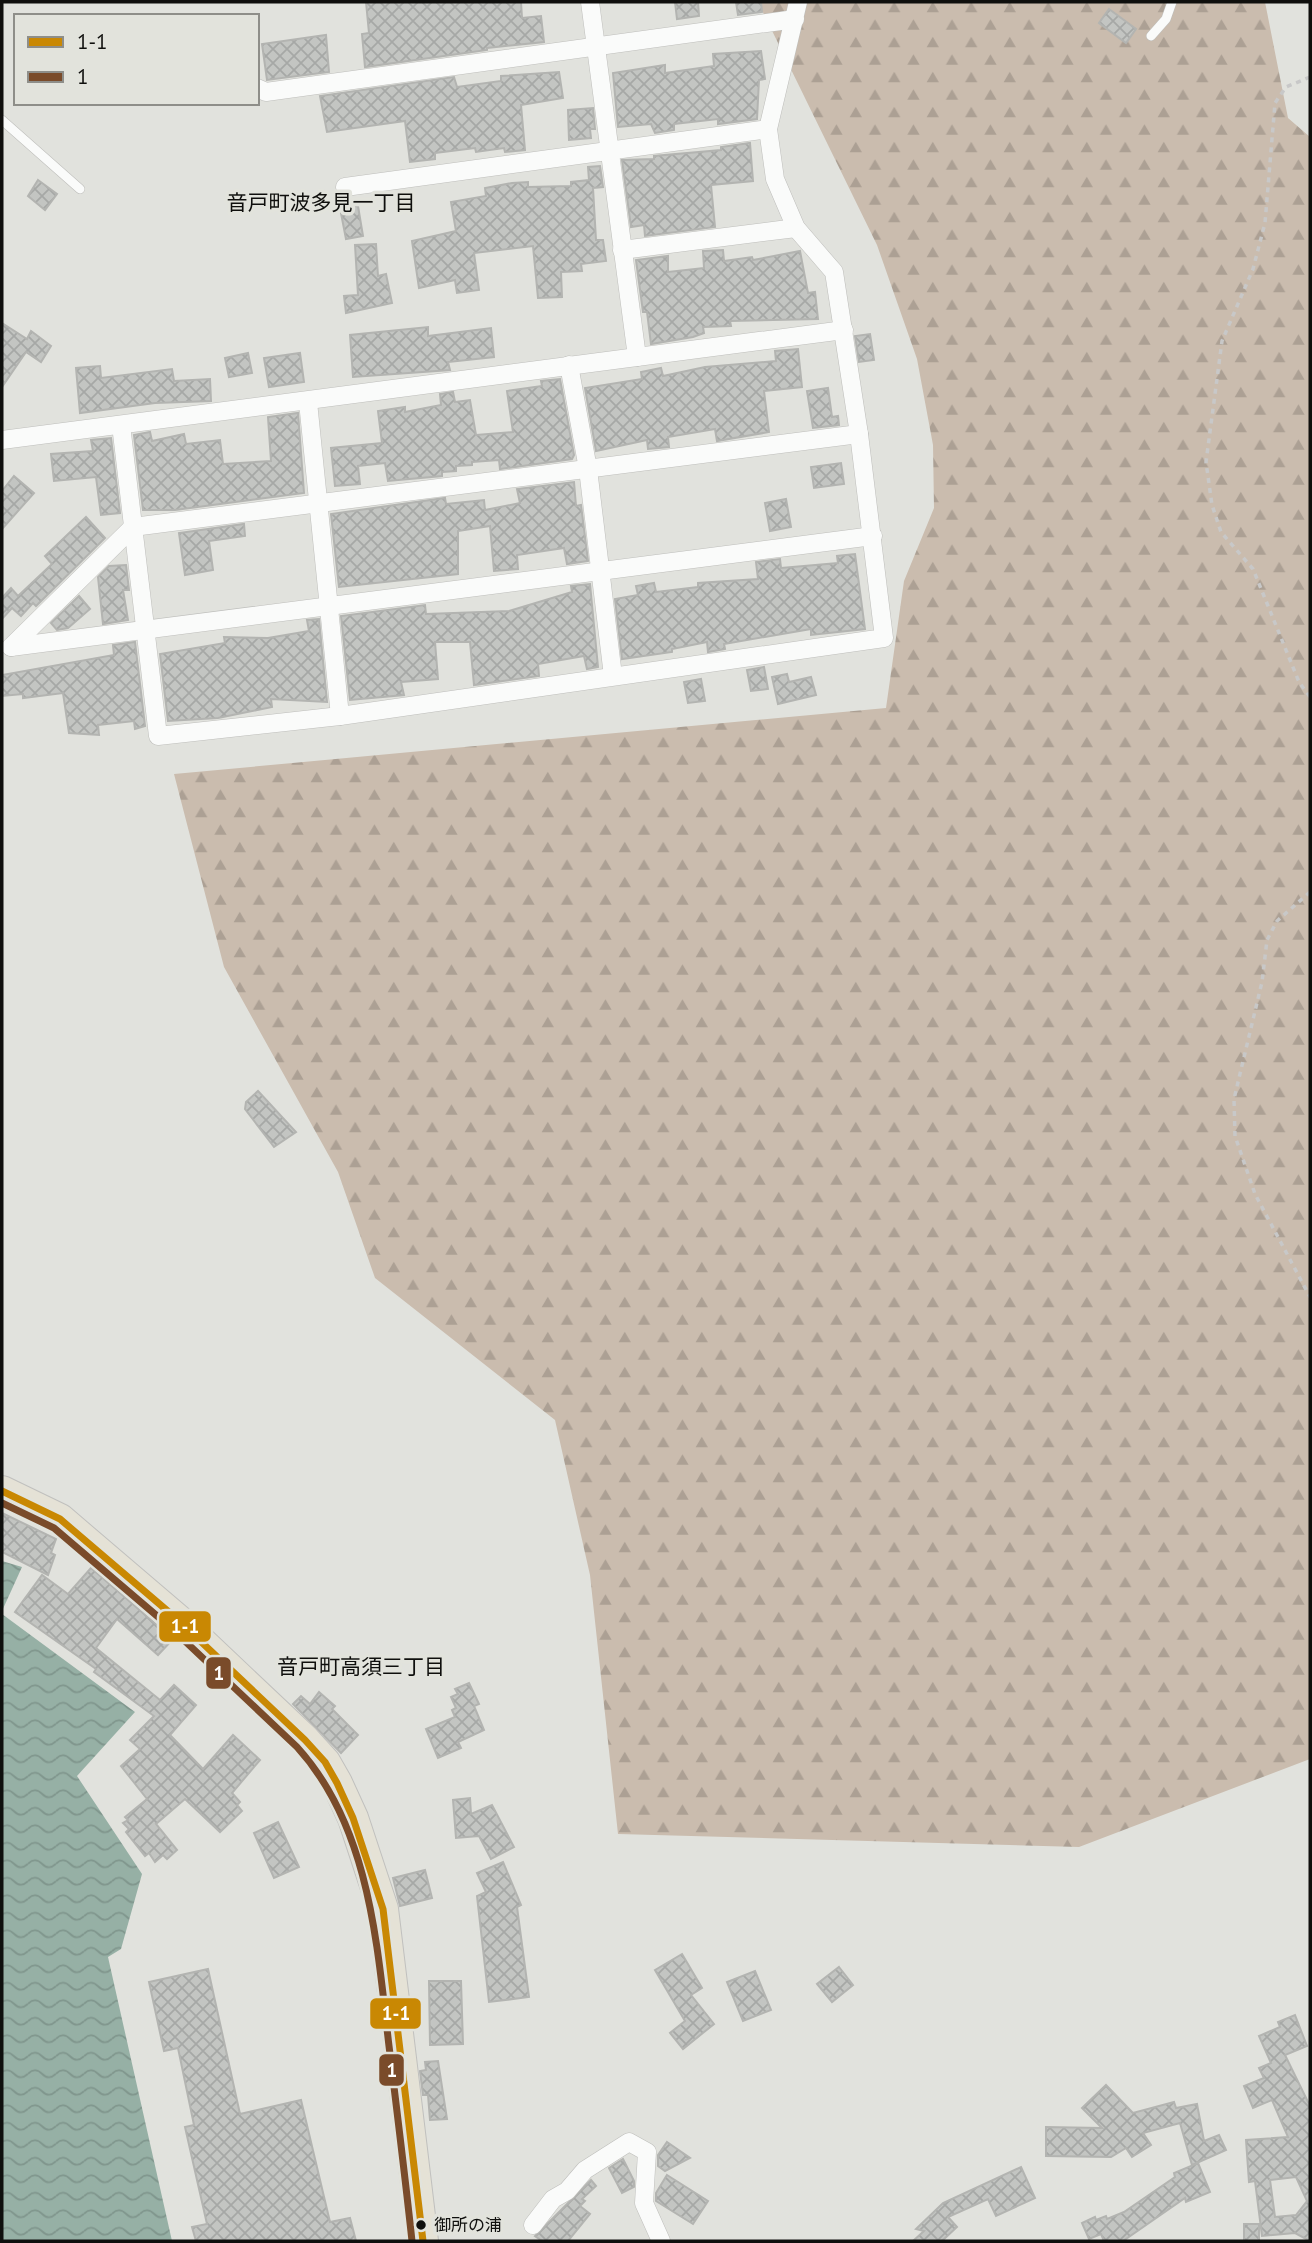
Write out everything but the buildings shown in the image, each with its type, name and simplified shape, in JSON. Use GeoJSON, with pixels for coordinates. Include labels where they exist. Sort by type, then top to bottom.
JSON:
{"type":"FeatureCollection","features":[{"type":"Feature","properties":{"kind":"highway"},"geometry":{"type":"LineString","coordinates":[[2,1491],[60,1519],[177,1619],[304,1740],[325,1762],[337,1783],[353,1818],[383,1909],[423,2241]]}},
{"type":"Feature","properties":{"kind":"street"},"geometry":{"type":"LineString","coordinates":[[590,2],[637,357]]}},
{"type":"Feature","properties":{"kind":"street"},"geometry":{"type":"LineString","coordinates":[[121,425],[158,736],[340,716],[884,638],[873,536],[834,272],[796,228],[775,179],[768,129],[775,88],[796,11],[595,48],[266,92],[259,89]]}},
{"type":"Feature","properties":{"kind":"street"},"geometry":{"type":"LineString","coordinates":[[345,187],[768,129]]}},
{"type":"Feature","properties":{"kind":"street"},"geometry":{"type":"LineString","coordinates":[[622,250],[796,228]]}},
{"type":"Feature","properties":{"kind":"street"},"geometry":{"type":"LineString","coordinates":[[2,440],[844,330]]}},
{"type":"Feature","properties":{"kind":"street"},"geometry":{"type":"LineString","coordinates":[[569,365],[588,469],[613,676]]}},
{"type":"Feature","properties":{"kind":"street"},"geometry":{"type":"LineString","coordinates":[[308,402],[340,716]]}},
{"type":"Feature","properties":{"kind":"street"},"geometry":{"type":"LineString","coordinates":[[859,434],[132,527],[11,647],[600,569],[873,536]]}},
{"type":"Feature","properties":{"kind":"street"},"geometry":{"type":"LineString","coordinates":[[533,2225],[553,2199],[567,2191],[585,2170],[629,2142],[647,2152],[644,2203],[661,2241]]}},
{"type":"Feature","properties":{"kind":"lane"},"geometry":{"type":"LineString","coordinates":[[1151,36],[1166,19],[1172,2]]}},
{"type":"Feature","properties":{"kind":"lane"},"geometry":{"type":"LineString","coordinates":[[2,120],[80,189]]}},
{"type":"Feature","properties":{"kind":"path"},"geometry":{"type":"LineString","coordinates":[[1310,77],[1286,87],[1275,103],[1265,223],[1253,269],[1222,341],[1206,462],[1212,505],[1221,532],[1253,569],[1299,682],[1310,697]]}},
{"type":"Feature","properties":{"kind":"path"},"geometry":{"type":"LineString","coordinates":[[1310,892],[1277,921],[1268,940],[1262,982],[1234,1099],[1234,1136],[1255,1194],[1310,1297]]}},
{"type":"Feature","properties":{"kind":"green space"},"geometry":{"type":"Polygon","coordinates":[[[758,2],[1265,2],[1288,118],[1310,137],[1310,1759],[1079,1847],[618,1834],[590,1575],[555,1420],[375,1278],[338,1172],[224,967],[174,774],[886,708],[904,581],[934,508],[933,445],[917,359],[877,245],[758,2]]]}},
{"type":"Feature","properties":{"kind":"water"},"geometry":{"type":"Polygon","coordinates":[[[2,1561],[22,1567],[2,1611],[2,1561]]]}},
{"type":"Feature","properties":{"kind":"water"},"geometry":{"type":"Polygon","coordinates":[[[2,1614],[135,1712],[77,1776],[142,1874],[121,1949],[108,1957],[172,2241],[2,2241],[2,1614]]]}},
{"type":"Feature","properties":{"kind":"transit line","name":"1-1"},"geometry":{"type":"LineString","coordinates":[[2,1491],[60,1519],[177,1619],[305,1740],[325,1762],[337,1783],[353,1818],[383,1909],[423,2241]]}},
{"type":"Feature","properties":{"kind":"transit line","name":"1"},"geometry":{"type":"LineString","coordinates":[[2,1503],[54,1528],[170,1627],[297,1747],[321,1779],[340,1813],[355,1850],[374,1928],[412,2241]]}},
{"type":"Feature","properties":{"kind":"place","name":"御所の浦"},"geometry":{"type":"Point","coordinates":[421,2225]}},
{"type":"Feature","properties":{"kind":"district","name":"音戸町波多見一丁目"},"geometry":{"type":"Point","coordinates":[321,202]}},
{"type":"Feature","properties":{"kind":"district","name":"音戸町高須三丁目"},"geometry":{"type":"Point","coordinates":[361,1666]}}]}
